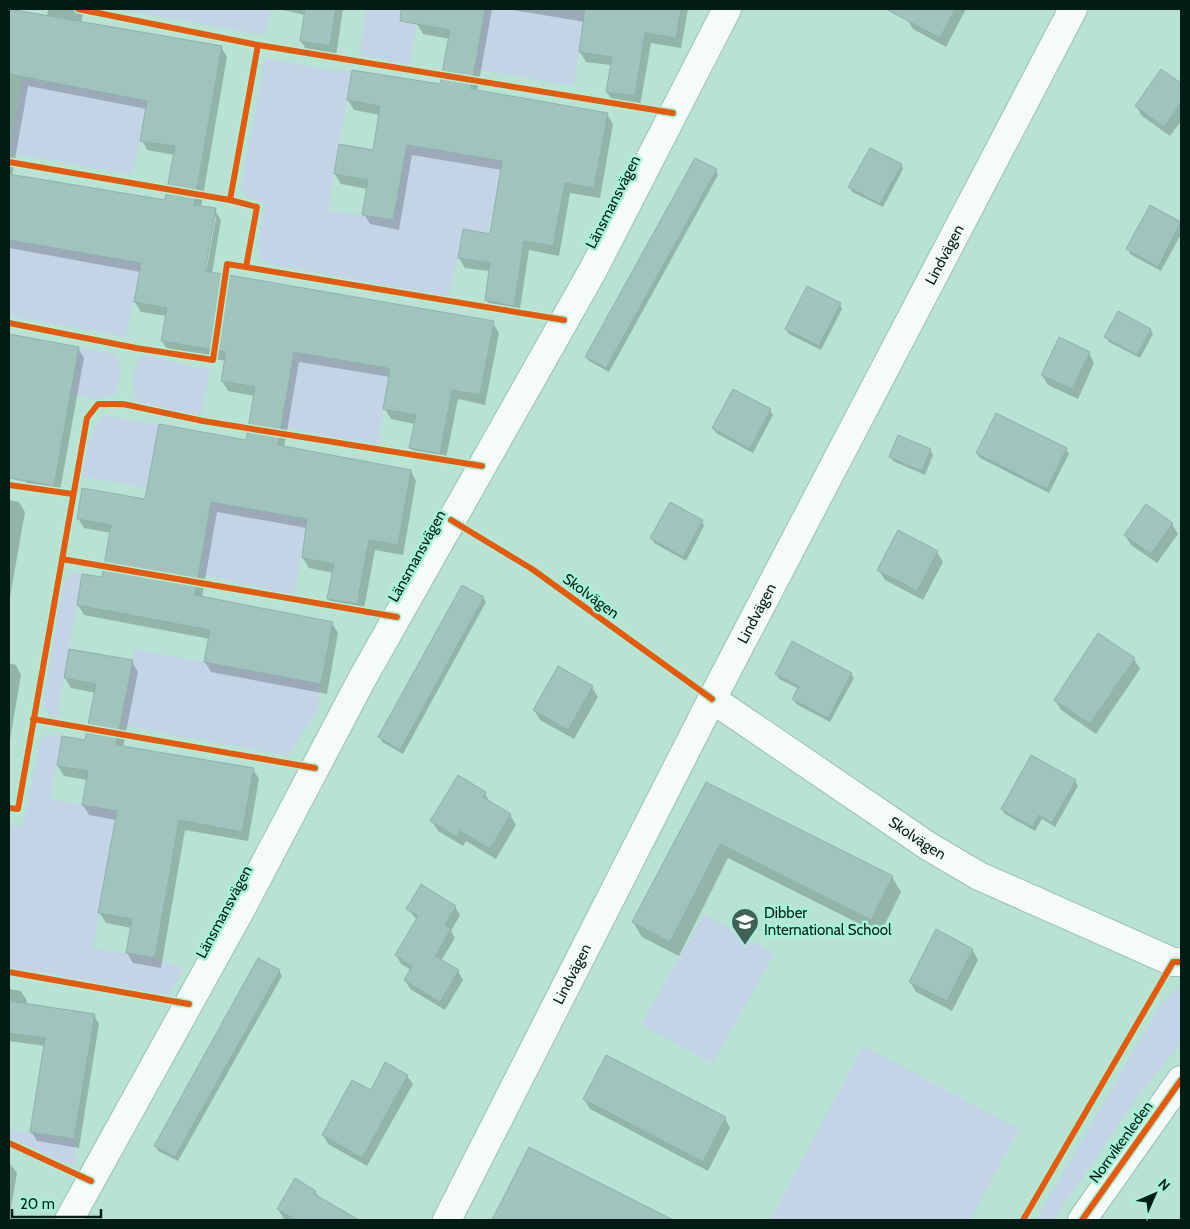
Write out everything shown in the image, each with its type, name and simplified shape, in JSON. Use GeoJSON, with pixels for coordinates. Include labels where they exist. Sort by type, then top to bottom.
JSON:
{"type":"FeatureCollection","features":[{"type":"Feature","properties":{"kind":"street","name":"Länsmansvägen"},"geometry":{"type":"LineString","coordinates":[[69,1220],[240,911],[362,679],[593,270],[727,9]]}},
{"type":"Feature","properties":{"kind":"street","name":"Lindvägen"},"geometry":{"type":"LineString","coordinates":[[447,1220],[712,699],[1073,9]]}},
{"type":"Feature","properties":{"kind":"street","name":"Skolvägen"},"geometry":{"type":"LineString","coordinates":[[712,699],[928,846],[979,876],[1173,962],[1181,962]]}},
{"type":"Feature","properties":{"kind":"street","name":"Norrvikenleden"},"geometry":{"type":"LineString","coordinates":[[1082,1220],[1181,1080]]}},
{"type":"Feature","properties":{"kind":"shaded area"},"geometry":{"type":"Polygon","coordinates":[[[118,9],[271,9],[265,35],[118,9]]]}},
{"type":"Feature","properties":{"kind":"shaded area"},"geometry":{"type":"Polygon","coordinates":[[[366,9],[419,9],[410,65],[363,56],[360,49],[366,9]]]}},
{"type":"Feature","properties":{"kind":"shaded area"},"geometry":{"type":"Polygon","coordinates":[[[485,9],[558,9],[584,12],[574,86],[474,69],[485,9]]]}},
{"type":"Feature","properties":{"kind":"shaded area"},"geometry":{"type":"Polygon","coordinates":[[[265,58],[329,70],[352,70],[328,210],[393,220],[406,145],[503,162],[488,233],[463,229],[449,297],[274,265],[260,259],[257,246],[265,204],[247,197],[241,187],[265,58]]]}},
{"type":"Feature","properties":{"kind":"shaded area"},"geometry":{"type":"Polygon","coordinates":[[[22,79],[56,83],[148,101],[132,175],[9,153],[22,79]]]}},
{"type":"Feature","properties":{"kind":"shaded area"},"geometry":{"type":"Polygon","coordinates":[[[9,240],[141,263],[126,337],[9,316],[9,240]]]}},
{"type":"Feature","properties":{"kind":"shaded area"},"geometry":{"type":"Polygon","coordinates":[[[79,347],[115,354],[120,373],[117,390],[113,395],[107,398],[93,399],[70,394],[79,347]]]}},
{"type":"Feature","properties":{"kind":"shaded area"},"geometry":{"type":"Polygon","coordinates":[[[294,353],[387,370],[388,379],[378,447],[281,427],[294,353]]]}},
{"type":"Feature","properties":{"kind":"shaded area"},"geometry":{"type":"Polygon","coordinates":[[[146,355],[193,367],[210,368],[201,417],[145,406],[136,401],[133,384],[134,372],[141,356],[146,355]]]}},
{"type":"Feature","properties":{"kind":"shaded area"},"geometry":{"type":"Polygon","coordinates":[[[105,416],[159,424],[146,488],[81,476],[91,435],[99,421],[105,416]]]}},
{"type":"Feature","properties":{"kind":"shaded area"},"geometry":{"type":"Polygon","coordinates":[[[212,500],[307,521],[294,596],[199,574],[212,500]]]}},
{"type":"Feature","properties":{"kind":"shaded area"},"geometry":{"type":"Polygon","coordinates":[[[74,572],[82,574],[57,718],[49,716],[43,703],[62,588],[66,578],[74,572]]]}},
{"type":"Feature","properties":{"kind":"shaded area"},"geometry":{"type":"Polygon","coordinates":[[[134,649],[321,684],[318,709],[288,756],[120,725],[134,649]]]}},
{"type":"Feature","properties":{"kind":"shaded area"},"geometry":{"type":"Polygon","coordinates":[[[46,735],[62,736],[50,799],[116,811],[93,948],[155,958],[183,969],[168,997],[9,970],[9,824],[23,826],[40,740],[46,735]]]}},
{"type":"Feature","properties":{"kind":"shaded area"},"geometry":{"type":"Polygon","coordinates":[[[704,914],[774,954],[712,1064],[641,1024],[704,914]]]}},
{"type":"Feature","properties":{"kind":"shaded area"},"geometry":{"type":"Polygon","coordinates":[[[1181,986],[1181,1044],[1139,1094],[1053,1220],[1036,1220],[1161,1003],[1181,986]]]}},
{"type":"Feature","properties":{"kind":"shaded area"},"geometry":{"type":"Polygon","coordinates":[[[863,1046],[1019,1129],[970,1220],[770,1220],[863,1046]]]}},
{"type":"Feature","properties":{"kind":"shaded area"},"geometry":{"type":"Polygon","coordinates":[[[9,1130],[74,1139],[77,1164],[64,1163],[9,1137],[9,1130]]]}},
{"type":"Feature","properties":{"kind":"building"},"geometry":{"type":"Polygon","coordinates":[[[9,9],[222,46],[194,205],[216,208],[205,271],[494,321],[480,395],[452,390],[440,454],[409,448],[416,415],[383,409],[390,370],[294,352],[278,445],[411,470],[398,545],[369,540],[357,604],[327,599],[334,564],[302,558],[307,519],[211,502],[195,595],[333,622],[321,684],[204,662],[210,630],[77,605],[82,574],[102,577],[111,525],[77,519],[82,488],[145,499],[159,424],[246,440],[255,387],[221,381],[226,352],[161,341],[167,308],[134,302],[141,263],[9,240],[9,174],[165,200],[175,146],[140,141],[147,101],[9,74],[9,9]]]}},
{"type":"Feature","properties":{"kind":"building"},"geometry":{"type":"Polygon","coordinates":[[[305,9],[336,9],[330,46],[300,41],[305,9]]]}},
{"type":"Feature","properties":{"kind":"building"},"geometry":{"type":"Polygon","coordinates":[[[401,9],[485,9],[471,89],[608,113],[594,188],[565,183],[553,246],[524,241],[514,306],[485,300],[490,263],[458,258],[463,229],[490,234],[502,161],[407,145],[393,220],[362,215],[368,180],[334,174],[339,144],[373,150],[380,106],[347,100],[352,70],[440,84],[450,30],[400,21],[401,9]]]}},
{"type":"Feature","properties":{"kind":"building"},"geometry":{"type":"Polygon","coordinates":[[[585,9],[681,9],[676,38],[645,33],[635,96],[606,92],[612,57],[579,52],[585,9]]]}},
{"type":"Feature","properties":{"kind":"building"},"geometry":{"type":"Polygon","coordinates":[[[886,9],[955,9],[940,38],[886,9]]]}},
{"type":"Feature","properties":{"kind":"building"},"geometry":{"type":"Polygon","coordinates":[[[1161,69],[1181,83],[1181,103],[1164,127],[1135,106],[1161,69]]]}},
{"type":"Feature","properties":{"kind":"building"},"geometry":{"type":"Polygon","coordinates":[[[870,148],[902,164],[880,204],[848,187],[870,148]]]}},
{"type":"Feature","properties":{"kind":"building"},"geometry":{"type":"Polygon","coordinates":[[[695,158],[717,169],[606,368],[585,357],[695,158]]]}},
{"type":"Feature","properties":{"kind":"building"},"geometry":{"type":"Polygon","coordinates":[[[1150,205],[1181,222],[1158,267],[1126,249],[1150,205]]]}},
{"type":"Feature","properties":{"kind":"building"},"geometry":{"type":"Polygon","coordinates":[[[807,286],[841,303],[819,346],[785,329],[807,286]]]}},
{"type":"Feature","properties":{"kind":"building"},"geometry":{"type":"Polygon","coordinates":[[[1118,311],[1151,329],[1137,355],[1104,337],[1118,311]]]}},
{"type":"Feature","properties":{"kind":"building"},"geometry":{"type":"Polygon","coordinates":[[[9,334],[79,347],[54,486],[9,478],[9,334]]]}},
{"type":"Feature","properties":{"kind":"building"},"geometry":{"type":"Polygon","coordinates":[[[1059,337],[1090,352],[1072,389],[1041,375],[1059,337]]]}},
{"type":"Feature","properties":{"kind":"building"},"geometry":{"type":"Polygon","coordinates":[[[733,389],[771,409],[750,449],[712,428],[733,389]]]}},
{"type":"Feature","properties":{"kind":"building"},"geometry":{"type":"Polygon","coordinates":[[[996,413],[1067,448],[1047,489],[976,453],[996,413]]]}},
{"type":"Feature","properties":{"kind":"building"},"geometry":{"type":"Polygon","coordinates":[[[898,435],[931,449],[922,471],[889,457],[898,435]]]}},
{"type":"Feature","properties":{"kind":"building"},"geometry":{"type":"Polygon","coordinates":[[[670,502],[703,520],[683,557],[650,538],[670,502]]]}},
{"type":"Feature","properties":{"kind":"building"},"geometry":{"type":"Polygon","coordinates":[[[1146,504],[1173,523],[1151,554],[1124,535],[1146,504]]]}},
{"type":"Feature","properties":{"kind":"building"},"geometry":{"type":"Polygon","coordinates":[[[898,530],[938,551],[917,591],[877,570],[898,530]]]}},
{"type":"Feature","properties":{"kind":"building"},"geometry":{"type":"Polygon","coordinates":[[[462,585],[484,597],[400,750],[378,737],[462,585]]]}},
{"type":"Feature","properties":{"kind":"building"},"geometry":{"type":"Polygon","coordinates":[[[1098,633],[1135,658],[1090,724],[1054,700],[1098,633]]]}},
{"type":"Feature","properties":{"kind":"building"},"geometry":{"type":"Polygon","coordinates":[[[792,641],[852,673],[828,718],[792,699],[799,686],[775,674],[792,641]]]}},
{"type":"Feature","properties":{"kind":"building"},"geometry":{"type":"Polygon","coordinates":[[[69,649],[133,660],[116,745],[254,768],[242,832],[179,820],[155,958],[126,953],[132,919],[98,913],[117,811],[82,805],[88,771],[57,766],[62,736],[85,740],[96,684],[64,678],[69,649]]]}},
{"type":"Feature","properties":{"kind":"building"},"geometry":{"type":"Polygon","coordinates":[[[558,666],[593,686],[568,730],[533,710],[558,666]]]}},
{"type":"Feature","properties":{"kind":"building"},"geometry":{"type":"Polygon","coordinates":[[[1031,755],[1076,780],[1052,823],[1039,815],[1032,827],[1001,809],[1031,755]]]}},
{"type":"Feature","properties":{"kind":"building"},"geometry":{"type":"Polygon","coordinates":[[[458,775],[486,792],[483,797],[511,814],[490,849],[460,831],[457,837],[430,821],[458,775]]]}},
{"type":"Feature","properties":{"kind":"building"},"geometry":{"type":"Polygon","coordinates":[[[706,782],[893,876],[871,920],[720,844],[670,942],[632,922],[706,782]]]}},
{"type":"Feature","properties":{"kind":"building"},"geometry":{"type":"Polygon","coordinates":[[[421,884],[456,906],[445,925],[451,929],[435,956],[459,970],[440,1002],[404,980],[412,966],[395,955],[418,916],[406,909],[421,884]]]}},
{"type":"Feature","properties":{"kind":"building"},"geometry":{"type":"Polygon","coordinates":[[[936,929],[973,949],[947,1001],[909,982],[936,929]]]}},
{"type":"Feature","properties":{"kind":"building"},"geometry":{"type":"Polygon","coordinates":[[[258,958],[280,970],[175,1157],[154,1146],[258,958]]]}},
{"type":"Feature","properties":{"kind":"building"},"geometry":{"type":"Polygon","coordinates":[[[9,1001],[95,1014],[74,1139],[30,1132],[45,1038],[9,1033],[9,1001]]]}},
{"type":"Feature","properties":{"kind":"building"},"geometry":{"type":"Polygon","coordinates":[[[606,1055],[726,1117],[703,1162],[583,1099],[606,1055]]]}},
{"type":"Feature","properties":{"kind":"building"},"geometry":{"type":"Polygon","coordinates":[[[385,1062],[408,1075],[362,1158],[322,1135],[352,1080],[371,1090],[385,1062]]]}},
{"type":"Feature","properties":{"kind":"building"},"geometry":{"type":"Polygon","coordinates":[[[529,1147],[673,1220],[492,1220],[529,1147]]]}},
{"type":"Feature","properties":{"kind":"building"},"geometry":{"type":"Polygon","coordinates":[[[295,1178],[316,1191],[314,1194],[359,1220],[296,1220],[277,1209],[295,1178]]]}},
{"type":"Feature","properties":{"kind":"cycle path"},"geometry":{"type":"LineString","coordinates":[[78,9],[258,45],[673,113]]}},
{"type":"Feature","properties":{"kind":"cycle path"},"geometry":{"type":"LineString","coordinates":[[230,200],[258,45]]}},
{"type":"Feature","properties":{"kind":"cycle path"},"geometry":{"type":"LineString","coordinates":[[9,162],[230,200],[257,207],[246,267]]}},
{"type":"Feature","properties":{"kind":"cycle path"},"geometry":{"type":"LineString","coordinates":[[9,323],[136,348],[213,360],[227,264],[564,320]]}},
{"type":"Feature","properties":{"kind":"cycle path"},"geometry":{"type":"LineString","coordinates":[[9,808],[18,809],[87,418],[98,404],[123,404],[203,421],[482,466]]}},
{"type":"Feature","properties":{"kind":"cycle path"},"geometry":{"type":"LineString","coordinates":[[9,485],[73,494]]}},
{"type":"Feature","properties":{"kind":"cycle path"},"geometry":{"type":"LineString","coordinates":[[451,520],[532,569],[712,699]]}},
{"type":"Feature","properties":{"kind":"cycle path"},"geometry":{"type":"LineString","coordinates":[[62,559],[397,617]]}},
{"type":"Feature","properties":{"kind":"cycle path"},"geometry":{"type":"LineString","coordinates":[[33,719],[315,768]]}},
{"type":"Feature","properties":{"kind":"cycle path"},"geometry":{"type":"LineString","coordinates":[[1023,1220],[1173,962],[1181,962]]}},
{"type":"Feature","properties":{"kind":"cycle path"},"geometry":{"type":"LineString","coordinates":[[9,972],[189,1004]]}},
{"type":"Feature","properties":{"kind":"cycle path"},"geometry":{"type":"LineString","coordinates":[[1082,1220],[1181,1080]]}},
{"type":"Feature","properties":{"kind":"cycle path"},"geometry":{"type":"LineString","coordinates":[[9,1143],[91,1181]]}},
{"type":"Feature","properties":{"kind":"place","name":"Dibber International School"},"geometry":{"type":"Point","coordinates":[745,946]}}]}
